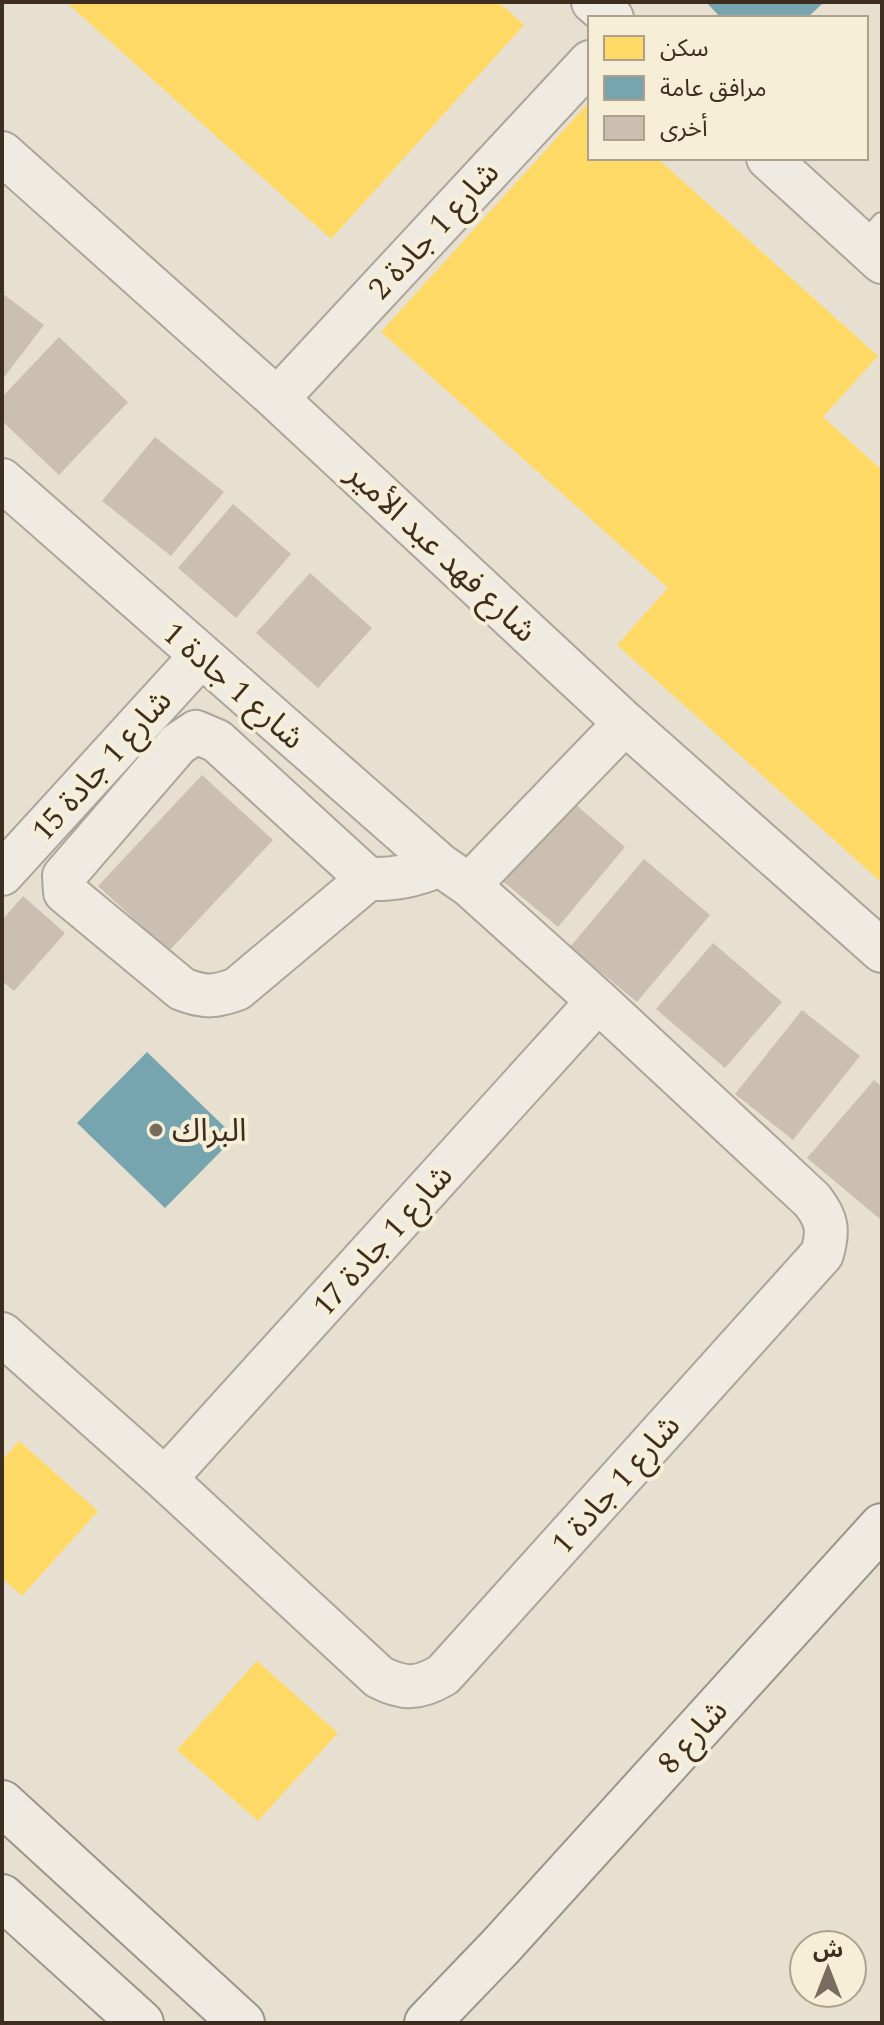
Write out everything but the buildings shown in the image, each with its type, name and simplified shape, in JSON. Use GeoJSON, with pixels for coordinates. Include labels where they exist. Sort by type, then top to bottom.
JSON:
{"type":"FeatureCollection","features":[{"type":"Feature","properties":{"kind":"street"},"geometry":{"type":"LineString","coordinates":[[593,2],[610,16]]}},
{"type":"Feature","properties":{"kind":"street","name":"شارع 1 جادة 2"},"geometry":{"type":"LineString","coordinates":[[277,399],[588,64]]}},
{"type":"Feature","properties":{"kind":"street","name":"شارع فهد عبد الأمير"},"geometry":{"type":"LineString","coordinates":[[2,153],[277,399],[625,723],[882,951]]}},
{"type":"Feature","properties":{"kind":"street"},"geometry":{"type":"LineString","coordinates":[[771,160],[876,243]]}},
{"type":"Feature","properties":{"kind":"street","name":"شارع 1 جادة 1"},"geometry":{"type":"LineString","coordinates":[[2,480],[598,1001],[812,1200],[821,1211],[827,1240],[822,1254],[443,1675],[412,1687],[394,1685],[379,1677],[165,1479],[2,1334]]}},
{"type":"Feature","properties":{"kind":"street","name":"شارع 1 جادة 15"},"geometry":{"type":"LineString","coordinates":[[2,874],[201,656]]}},
{"type":"Feature","properties":{"kind":"street"},"geometry":{"type":"LineString","coordinates":[[368,879],[217,741],[196,732],[178,744],[64,876],[65,892],[182,989],[200,996],[220,995],[237,989],[368,879],[455,875],[625,723]]}},
{"type":"Feature","properties":{"kind":"street","name":"شارع 1 جادة 17"},"geometry":{"type":"LineString","coordinates":[[165,1479],[598,1001]]}},
{"type":"Feature","properties":{"kind":"street","name":"شارع 8"},"geometry":{"type":"LineString","coordinates":[[427,2023],[501,1946],[882,1526]]}},
{"type":"Feature","properties":{"kind":"street"},"geometry":{"type":"LineString","coordinates":[[2,1803],[242,2023]]}},
{"type":"Feature","properties":{"kind":"street"},"geometry":{"type":"LineString","coordinates":[[2,1897],[141,2023]]}},
{"type":"Feature","properties":{"kind":"street","name":"شارع 8"},"geometry":{"type":"LineString","coordinates":[[468,2023],[501,1946]]}},
{"type":"Feature","properties":{"kind":"place","name":"البراك"},"geometry":{"type":"Point","coordinates":[156,1130]}}]}
